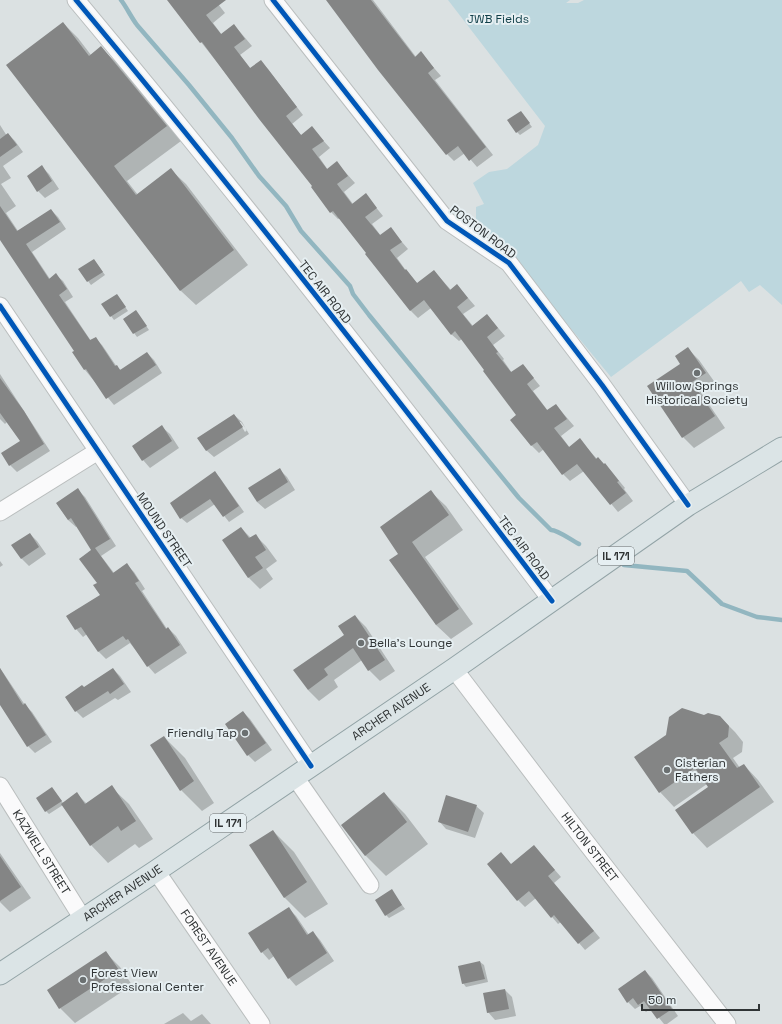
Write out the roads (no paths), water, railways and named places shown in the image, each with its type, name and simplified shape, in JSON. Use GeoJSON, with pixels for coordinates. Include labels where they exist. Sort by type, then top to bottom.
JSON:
{"type":"FeatureCollection","features":[{"type":"Feature","properties":{"kind":"main road","name":"ARCHER AVENUE"},"geometry":{"type":"LineString","coordinates":[[0,974],[156,871],[454,669],[688,505],[782,448]]}},
{"type":"Feature","properties":{"kind":"street","name":"TEC AIR ROAD"},"geometry":{"type":"LineString","coordinates":[[76,0],[162,102],[344,331],[552,601]]}},
{"type":"Feature","properties":{"kind":"street","name":"POSTON ROAD"},"geometry":{"type":"LineString","coordinates":[[273,0],[447,221],[509,263],[602,385],[688,505]]}},
{"type":"Feature","properties":{"kind":"street","name":"MOUND STREET"},"geometry":{"type":"LineString","coordinates":[[0,306],[98,451],[303,771],[370,885]]}},
{"type":"Feature","properties":{"kind":"street"},"geometry":{"type":"LineString","coordinates":[[0,512],[98,451]]}},
{"type":"Feature","properties":{"kind":"street","name":"HILTON STREET"},"geometry":{"type":"LineString","coordinates":[[454,669],[727,1024]]}},
{"type":"Feature","properties":{"kind":"street","name":"KAZWELL STREET"},"geometry":{"type":"LineString","coordinates":[[0,786],[83,919]]}},
{"type":"Feature","properties":{"kind":"street","name":"FOREST AVENUE"},"geometry":{"type":"LineString","coordinates":[[156,871],[261,1024]]}},
{"type":"Feature","properties":{"kind":"waterway"},"geometry":{"type":"LineString","coordinates":[[121,0],[137,25],[189,85],[232,138],[259,176],[286,206],[301,231],[350,286],[353,294],[369,315],[519,498],[551,530],[561,533],[579,544]]}},
{"type":"Feature","properties":{"kind":"waterway"},"geometry":{"type":"LineString","coordinates":[[624,565],[687,571],[722,604],[757,617],[782,620]]}},
{"type":"Feature","properties":{"kind":"place","name":"Willow Springs Historical Society"},"geometry":{"type":"Point","coordinates":[697,373]}},
{"type":"Feature","properties":{"kind":"place","name":"Bella's Lounge"},"geometry":{"type":"Point","coordinates":[361,643]}},
{"type":"Feature","properties":{"kind":"place","name":"Friendly Tap"},"geometry":{"type":"Point","coordinates":[245,733]}},
{"type":"Feature","properties":{"kind":"place","name":"Cisterian Fathers"},"geometry":{"type":"Point","coordinates":[667,770]}},
{"type":"Feature","properties":{"kind":"place","name":"Forest View Professional Center"},"geometry":{"type":"Point","coordinates":[83,980]}},
{"type":"Feature","properties":{"kind":"park label","name":"JWB Fields"},"geometry":{"type":"Point","coordinates":[498,19]}}]}
